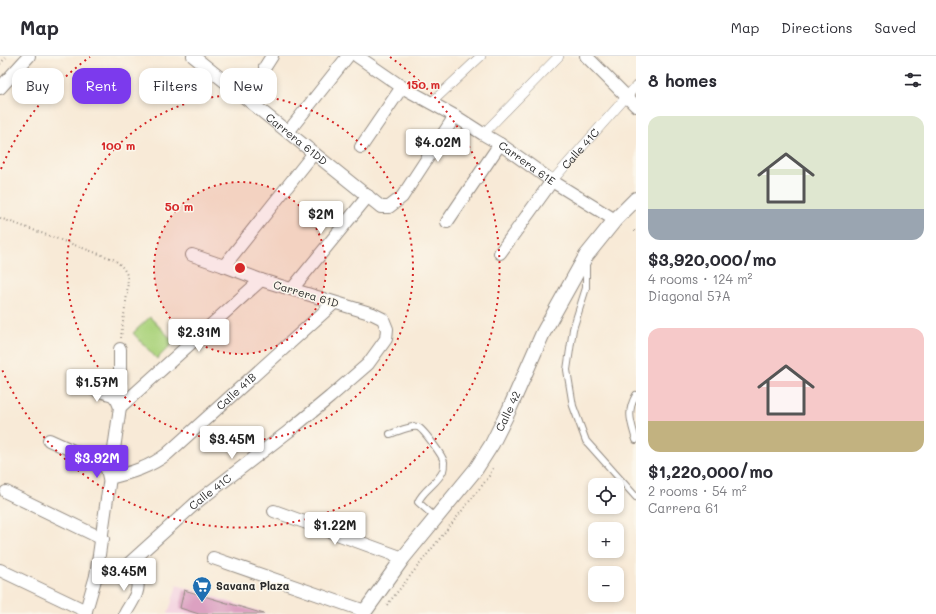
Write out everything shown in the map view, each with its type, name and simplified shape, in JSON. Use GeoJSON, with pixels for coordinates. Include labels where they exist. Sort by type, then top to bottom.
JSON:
{"type":"FeatureCollection","features":[{"type":"Feature","properties":{"kind":"street"},"geometry":{"type":"LineString","coordinates":[[0,88],[29,56]]}},
{"type":"Feature","properties":{"kind":"street","name":"Carrera 61DD"},"geometry":{"type":"LineString","coordinates":[[193,56],[381,207],[389,207],[402,197],[455,116]]}},
{"type":"Feature","properties":{"kind":"street"},"geometry":{"type":"LineString","coordinates":[[265,67],[272,56]]}},
{"type":"Feature","properties":{"kind":"street"},"geometry":{"type":"LineString","coordinates":[[288,132],[348,56]]}},
{"type":"Feature","properties":{"kind":"street","name":"Carrera 61E"},"geometry":{"type":"LineString","coordinates":[[356,56],[402,87],[455,116],[500,144],[552,181],[615,220]]}},
{"type":"Feature","properties":{"kind":"street"},"geometry":{"type":"LineString","coordinates":[[431,103],[481,56]]}},
{"type":"Feature","properties":{"kind":"street"},"geometry":{"type":"LineString","coordinates":[[483,134],[559,56]]}},
{"type":"Feature","properties":{"kind":"street"},"geometry":{"type":"LineString","coordinates":[[586,56],[636,106]]}},
{"type":"Feature","properties":{"kind":"street","name":"Calle 41C"},"geometry":{"type":"LineString","coordinates":[[500,253],[552,181],[636,86]]}},
{"type":"Feature","properties":{"kind":"street"},"geometry":{"type":"LineString","coordinates":[[361,147],[402,87]]}},
{"type":"Feature","properties":{"kind":"street"},"geometry":{"type":"LineString","coordinates":[[447,222],[500,144]]}},
{"type":"Feature","properties":{"kind":"street"},"geometry":{"type":"LineString","coordinates":[[224,266],[314,153]]}},
{"type":"Feature","properties":{"kind":"street"},"geometry":{"type":"LineString","coordinates":[[292,289],[368,196]]}},
{"type":"Feature","properties":{"kind":"street","name":"Calle 42"},"geometry":{"type":"LineString","coordinates":[[364,613],[403,558],[476,469],[492,444],[509,410],[543,333],[586,256],[615,220],[636,199]]}},
{"type":"Feature","properties":{"kind":"street","name":"Carrera 61D"},"geometry":{"type":"LineString","coordinates":[[192,256],[262,280],[373,314],[383,319],[387,329],[386,339],[375,355]]}},
{"type":"Feature","properties":{"kind":"street"},"geometry":{"type":"LineString","coordinates":[[120,407],[262,280]]}},
{"type":"Feature","properties":{"kind":"street","name":"Calle 41B"},"geometry":{"type":"LineString","coordinates":[[109,478],[127,474],[157,462],[334,303]]}},
{"type":"Feature","properties":{"kind":"street"},"geometry":{"type":"LineString","coordinates":[[0,570],[86,613],[96,576],[103,539],[109,478],[120,407],[120,349]]}},
{"type":"Feature","properties":{"kind":"street","name":"Calle 41C"},"geometry":{"type":"LineString","coordinates":[[96,576],[124,568],[196,502],[330,397],[368,364],[375,355]]}},
{"type":"Feature","properties":{"kind":"street"},"geometry":{"type":"LineString","coordinates":[[84,386],[113,395],[120,407]]}},
{"type":"Feature","properties":{"kind":"street"},"geometry":{"type":"LineString","coordinates":[[49,440],[102,464],[107,470],[109,478]]}},
{"type":"Feature","properties":{"kind":"street"},"geometry":{"type":"LineString","coordinates":[[6,492],[103,539]]}},
{"type":"Feature","properties":{"kind":"street"},"geometry":{"type":"LineString","coordinates":[[274,512],[403,558]]}},
{"type":"Feature","properties":{"kind":"street"},"geometry":{"type":"LineString","coordinates":[[213,558],[364,613]]}},
{"type":"Feature","properties":{"kind":"street"},"geometry":{"type":"LineString","coordinates":[[124,568],[135,577],[137,584],[136,594],[125,614]]}},
{"type":"Feature","properties":{"kind":"lane"},"geometry":{"type":"LineString","coordinates":[[586,256],[586,288],[573,330],[567,370],[573,406],[586,441],[636,497]]}},
{"type":"Feature","properties":{"kind":"lane"},"geometry":{"type":"LineString","coordinates":[[636,396],[629,411],[630,422],[636,440]]}},
{"type":"Feature","properties":{"kind":"lane"},"geometry":{"type":"LineString","coordinates":[[390,434],[412,427],[419,428],[444,460],[444,469],[440,476],[418,502],[436,518]]}},
{"type":"Feature","properties":{"kind":"path"},"geometry":{"type":"LineString","coordinates":[[0,64],[7,56]]}},
{"type":"Feature","properties":{"kind":"path"},"geometry":{"type":"LineString","coordinates":[[0,218],[113,259],[123,268],[128,282],[120,349]]}},
{"type":"Feature","properties":{"kind":"shaded area","name":"Savana Plaza"},"geometry":{"type":"Polygon","coordinates":[[[177,585],[268,614],[168,614],[177,585]]]}},
{"type":"Feature","properties":{"kind":"green space"},"geometry":{"type":"Polygon","coordinates":[[[150,317],[174,342],[157,359],[133,333],[150,317]]]}},
{"type":"Feature","properties":{"kind":"building","name":"Savana Plaza"},"geometry":{"type":"Polygon","coordinates":[[[184,590],[264,614],[199,614],[180,608],[184,590]]]}},
{"type":"Feature","properties":{"kind":"place","name":"Savana Plaza"},"geometry":{"type":"Point","coordinates":[202,603]}}]}
